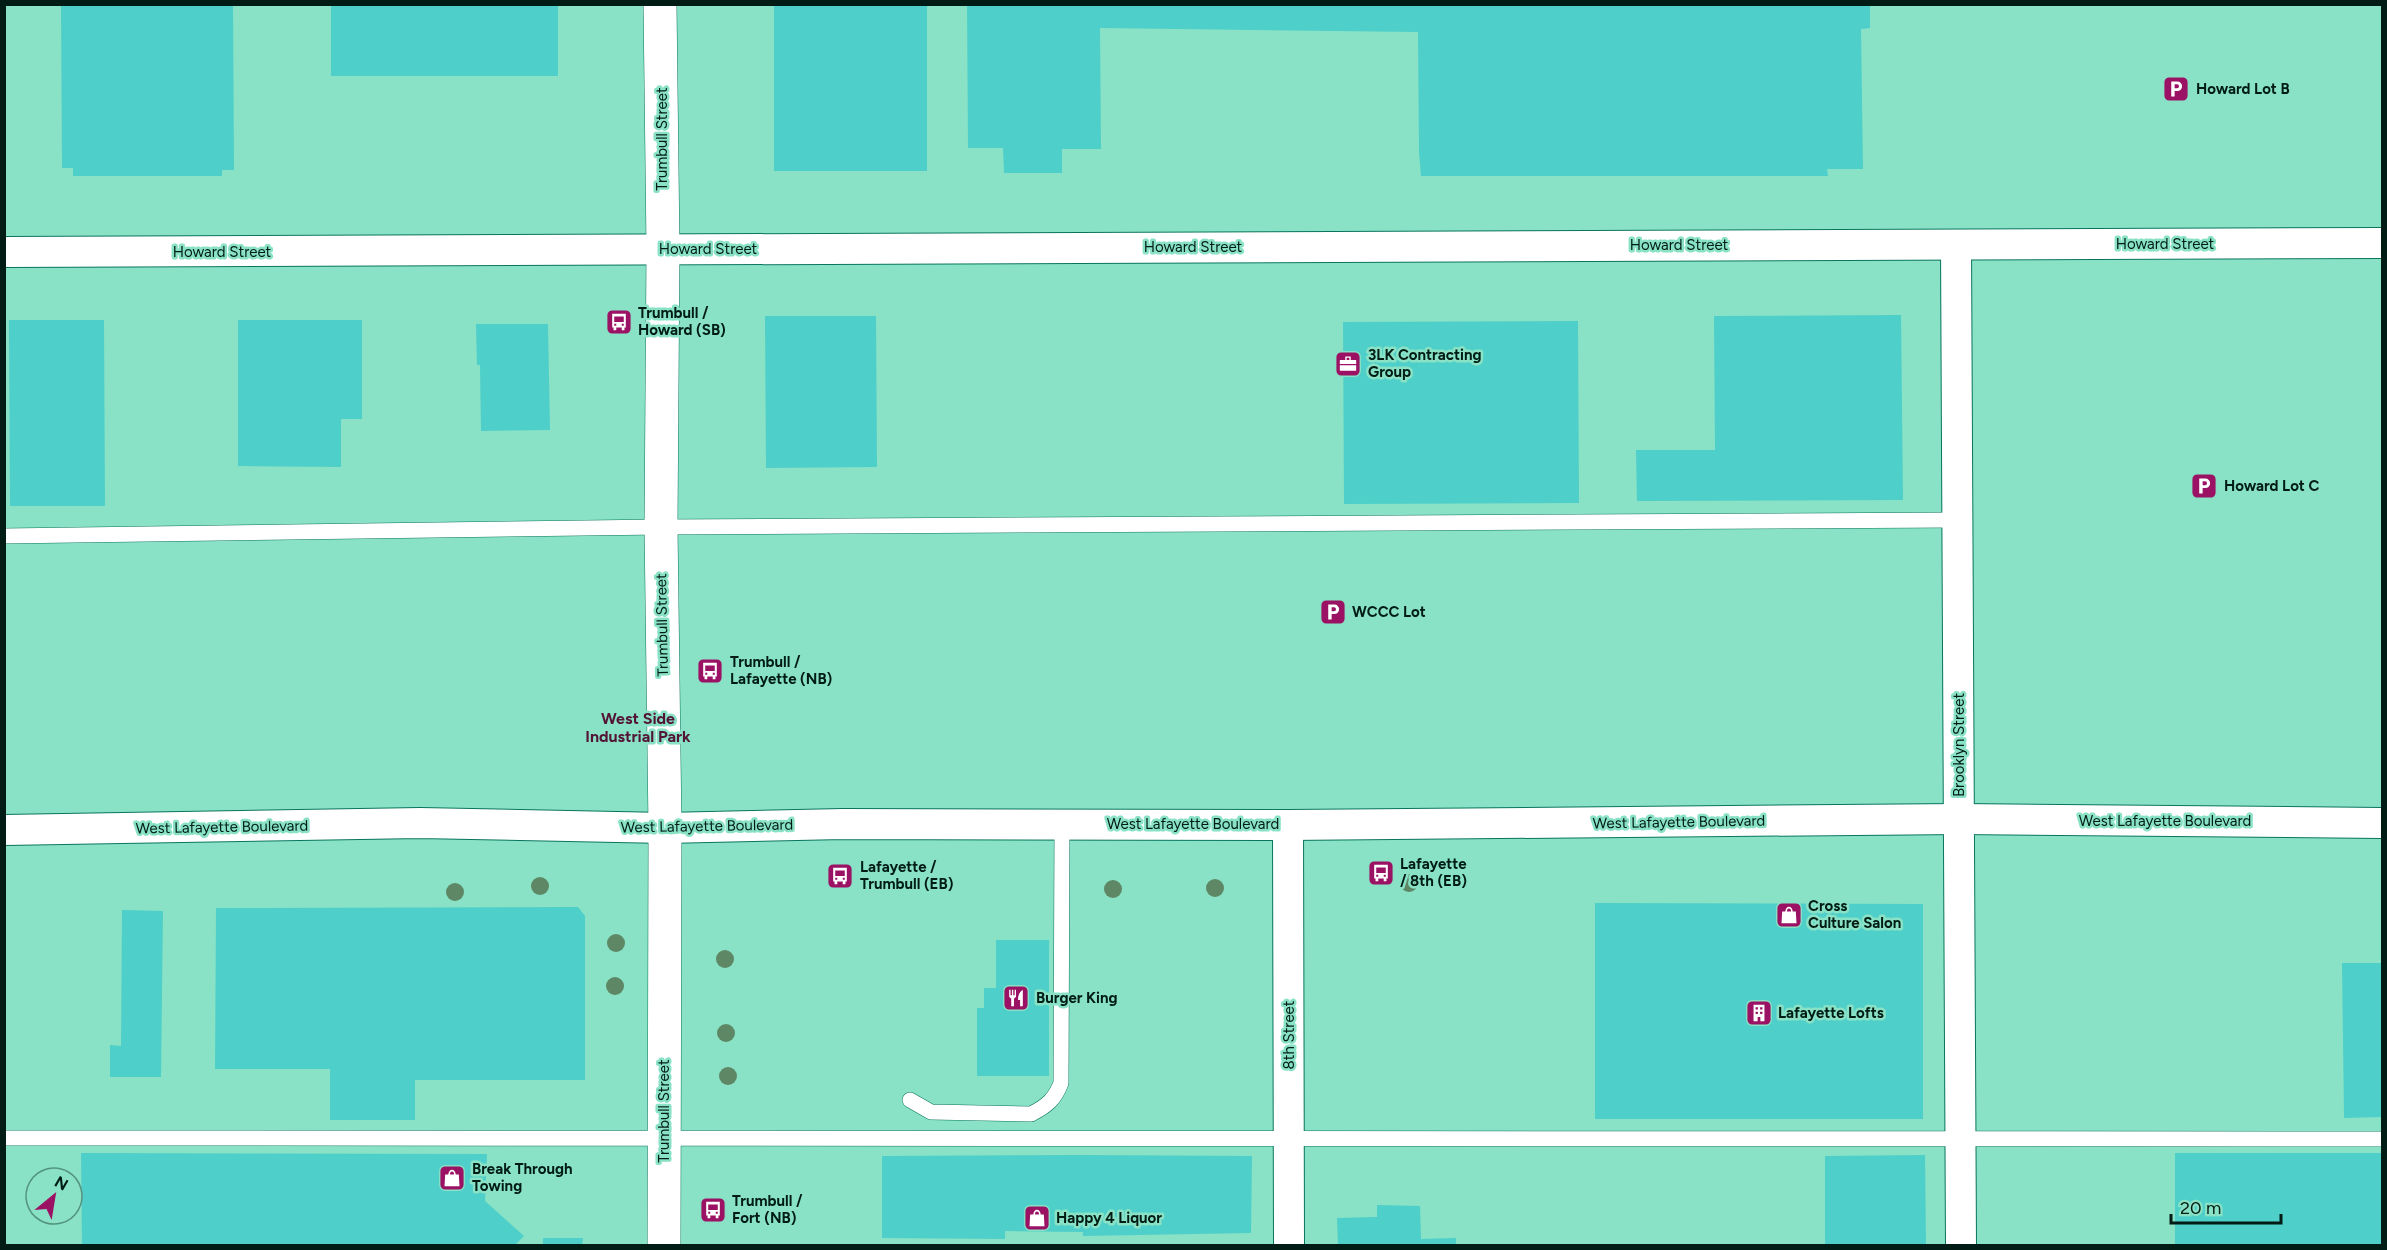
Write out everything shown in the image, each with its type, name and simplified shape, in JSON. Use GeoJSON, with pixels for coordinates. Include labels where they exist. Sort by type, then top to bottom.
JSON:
{"type":"FeatureCollection","features":[{"type":"Feature","properties":{"kind":"street","name":"Trumbull Street"},"geometry":{"type":"LineString","coordinates":[[660,4],[663,249],[661,527],[665,828],[664,1245]]}},
{"type":"Feature","properties":{"kind":"street","name":"Howard Street"},"geometry":{"type":"LineString","coordinates":[[4,252],[2382,243]]}},
{"type":"Feature","properties":{"kind":"street","name":"Brooklyn Street"},"geometry":{"type":"LineString","coordinates":[[1956,245],[1961,1245]]}},
{"type":"Feature","properties":{"kind":"street","name":"West Lafayette Boulevard"},"geometry":{"type":"LineString","coordinates":[[4,830],[420,823],[665,828],[843,824],[1288,825],[1960,819],[2382,823]]}},
{"type":"Feature","properties":{"kind":"street","name":"8th Street"},"geometry":{"type":"LineString","coordinates":[[1288,825],[1289,1245]]}},
{"type":"Feature","properties":{"kind":"lane"},"geometry":{"type":"LineString","coordinates":[[4,536],[661,527],[1958,520]]}},
{"type":"Feature","properties":{"kind":"lane"},"geometry":{"type":"LineString","coordinates":[[910,1100],[931,1112],[1031,1114],[1056,1097],[1061,1083],[1062,824]]}},
{"type":"Feature","properties":{"kind":"lane"},"geometry":{"type":"LineString","coordinates":[[4,1138],[2382,1139]]}},
{"type":"Feature","properties":{"kind":"building"},"geometry":{"type":"Polygon","coordinates":[[[61,4],[233,4],[234,170],[222,170],[222,176],[73,176],[73,168],[62,168],[61,4]]]}},
{"type":"Feature","properties":{"kind":"building"},"geometry":{"type":"Polygon","coordinates":[[[331,4],[558,4],[558,76],[331,76],[331,4]]]}},
{"type":"Feature","properties":{"kind":"building"},"geometry":{"type":"Polygon","coordinates":[[[967,4],[1870,4],[1870,28],[1861,29],[1863,169],[1827,169],[1828,176],[1421,176],[1418,32],[1100,28],[1101,149],[1062,149],[1062,173],[1004,173],[1003,148],[968,148],[967,4]]]}},
{"type":"Feature","properties":{"kind":"building"},"geometry":{"type":"Polygon","coordinates":[[[774,5],[927,5],[927,171],[774,171],[774,5]]]}},
{"type":"Feature","properties":{"kind":"building"},"geometry":{"type":"Polygon","coordinates":[[[1901,315],[1903,500],[1637,501],[1636,450],[1715,450],[1714,316],[1901,315]]]}},
{"type":"Feature","properties":{"kind":"building"},"geometry":{"type":"Polygon","coordinates":[[[765,316],[876,316],[877,467],[766,468],[765,316]]]}},
{"type":"Feature","properties":{"kind":"building"},"geometry":{"type":"Polygon","coordinates":[[[9,320],[104,320],[105,506],[10,506],[9,320]]]}},
{"type":"Feature","properties":{"kind":"building"},"geometry":{"type":"Polygon","coordinates":[[[238,320],[362,320],[362,419],[341,419],[341,467],[238,466],[238,320]]]}},
{"type":"Feature","properties":{"kind":"building"},"geometry":{"type":"Polygon","coordinates":[[[1578,321],[1579,503],[1344,504],[1343,322],[1578,321]]]}},
{"type":"Feature","properties":{"kind":"building"},"geometry":{"type":"Polygon","coordinates":[[[476,324],[548,324],[550,430],[481,431],[480,365],[477,365],[476,324]]]}},
{"type":"Feature","properties":{"kind":"building","name":"Lafayette Lofts"},"geometry":{"type":"Polygon","coordinates":[[[1595,903],[1923,904],[1923,1119],[1595,1119],[1595,903]]]}},
{"type":"Feature","properties":{"kind":"building"},"geometry":{"type":"Polygon","coordinates":[[[578,907],[585,916],[585,1080],[415,1080],[415,1120],[330,1120],[330,1069],[215,1069],[216,908],[578,907]]]}},
{"type":"Feature","properties":{"kind":"building"},"geometry":{"type":"Polygon","coordinates":[[[122,910],[163,911],[161,1077],[110,1077],[110,1045],[121,1046],[122,910]]]}},
{"type":"Feature","properties":{"kind":"building","name":"Burger King"},"geometry":{"type":"Polygon","coordinates":[[[996,940],[1049,940],[1049,1076],[977,1076],[977,1008],[984,1008],[984,988],[996,988],[996,940]]]}},
{"type":"Feature","properties":{"kind":"building"},"geometry":{"type":"Polygon","coordinates":[[[2342,963],[2382,963],[2382,1117],[2344,1118],[2342,963]]]}},
{"type":"Feature","properties":{"kind":"building"},"geometry":{"type":"Polygon","coordinates":[[[81,1153],[487,1154],[485,1201],[524,1236],[514,1246],[82,1246],[84,1166],[81,1166],[81,1153]]]}},
{"type":"Feature","properties":{"kind":"building"},"geometry":{"type":"Polygon","coordinates":[[[2175,1153],[2382,1153],[2382,1246],[2175,1246],[2175,1153]]]}},
{"type":"Feature","properties":{"kind":"building"},"geometry":{"type":"Polygon","coordinates":[[[1925,1155],[1926,1246],[1825,1246],[1825,1156],[1925,1155]]]}},
{"type":"Feature","properties":{"kind":"building"},"geometry":{"type":"Polygon","coordinates":[[[882,1156],[1252,1156],[1251,1233],[1083,1236],[1083,1232],[1005,1231],[1005,1239],[882,1238],[882,1156]]]}},
{"type":"Feature","properties":{"kind":"building"},"geometry":{"type":"Polygon","coordinates":[[[1377,1205],[1420,1206],[1421,1239],[1456,1238],[1456,1246],[1338,1246],[1337,1218],[1377,1217],[1377,1205]]]}},
{"type":"Feature","properties":{"kind":"building"},"geometry":{"type":"Polygon","coordinates":[[[543,1238],[583,1238],[582,1246],[543,1246],[543,1238]]]}},
{"type":"Feature","properties":{"kind":"place","name":"Howard Lot B"},"geometry":{"type":"Point","coordinates":[2176,89]}},
{"type":"Feature","properties":{"kind":"place","name":"Trumbull / Howard (SB)"},"geometry":{"type":"Point","coordinates":[619,322]}},
{"type":"Feature","properties":{"kind":"place","name":"3LK Contracting Group"},"geometry":{"type":"Point","coordinates":[1348,364]}},
{"type":"Feature","properties":{"kind":"place","name":"Howard Lot C"},"geometry":{"type":"Point","coordinates":[2204,486]}},
{"type":"Feature","properties":{"kind":"place","name":"WCCC Lot"},"geometry":{"type":"Point","coordinates":[1333,612]}},
{"type":"Feature","properties":{"kind":"place","name":"Trumbull / Lafayette (NB)"},"geometry":{"type":"Point","coordinates":[710,671]}},
{"type":"Feature","properties":{"kind":"place","name":"Lafayette / 8th (EB)"},"geometry":{"type":"Point","coordinates":[1381,873]}},
{"type":"Feature","properties":{"kind":"place","name":"Lafayette / Trumbull (EB)"},"geometry":{"type":"Point","coordinates":[840,876]}},
{"type":"Feature","properties":{"kind":"place","name":"Cross Culture Salon"},"geometry":{"type":"Point","coordinates":[1789,915]}},
{"type":"Feature","properties":{"kind":"place","name":"Burger King"},"geometry":{"type":"Point","coordinates":[1016,998]}},
{"type":"Feature","properties":{"kind":"place","name":"Lafayette Lofts"},"geometry":{"type":"Point","coordinates":[1759,1013]}},
{"type":"Feature","properties":{"kind":"place","name":"Break Through Towing"},"geometry":{"type":"Point","coordinates":[452,1178]}},
{"type":"Feature","properties":{"kind":"place","name":"Trumbull / Fort (NB)"},"geometry":{"type":"Point","coordinates":[713,1210]}},
{"type":"Feature","properties":{"kind":"place","name":"Happy 4 Liquor"},"geometry":{"type":"Point","coordinates":[1037,1218]}},
{"type":"Feature","properties":{"kind":"district","name":"West Side Industrial Park"},"geometry":{"type":"Point","coordinates":[638,727]}}]}
